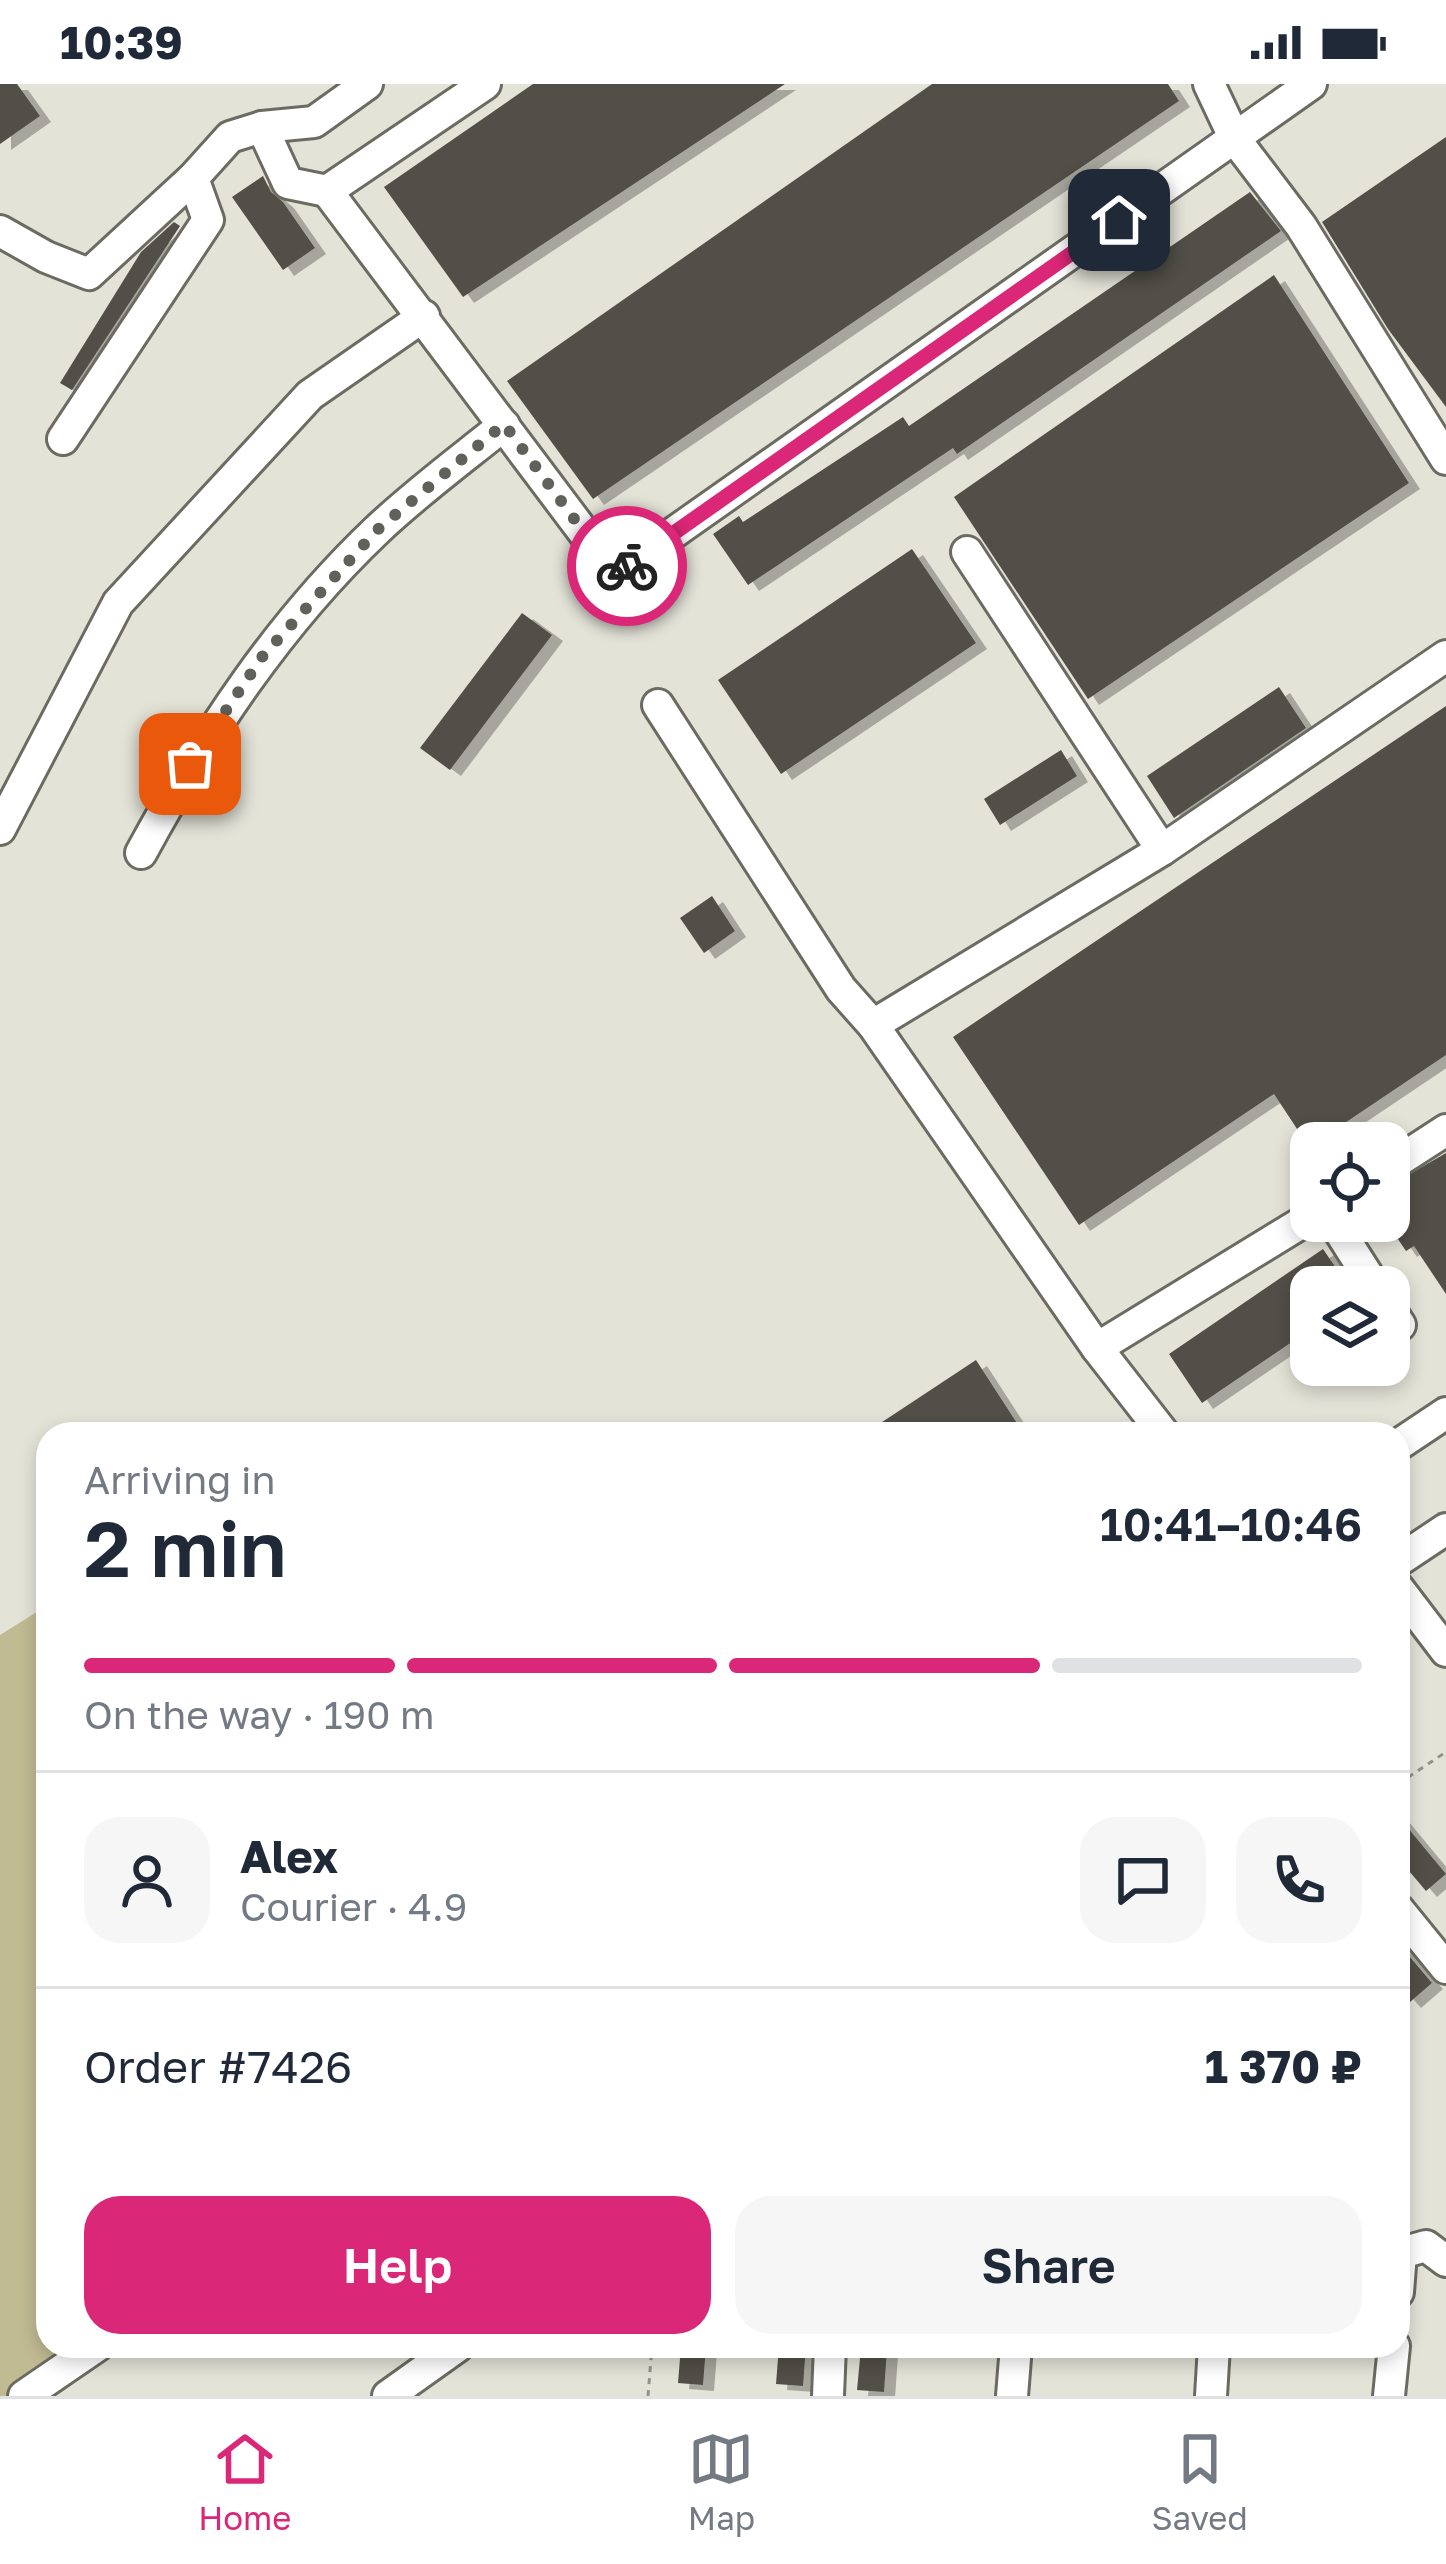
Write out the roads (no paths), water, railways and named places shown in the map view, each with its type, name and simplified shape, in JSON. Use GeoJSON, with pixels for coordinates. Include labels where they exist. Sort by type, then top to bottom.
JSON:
{"type":"FeatureCollection","features":[{"type":"Feature","properties":{"kind":"street"},"geometry":{"type":"LineString","coordinates":[[0,231],[88,274],[194,178],[230,137],[262,127],[314,122],[367,84]]}},
{"type":"Feature","properties":{"kind":"street"},"geometry":{"type":"LineString","coordinates":[[327,191],[485,84]]}},
{"type":"Feature","properties":{"kind":"street"},"geometry":{"type":"LineString","coordinates":[[1209,84],[1235,139],[1301,226],[1446,459]]}},
{"type":"Feature","properties":{"kind":"street"},"geometry":{"type":"LineString","coordinates":[[262,127],[288,183],[327,191],[615,574],[1311,84]]}},
{"type":"Feature","properties":{"kind":"street"},"geometry":{"type":"LineString","coordinates":[[63,439],[208,220],[194,178]]}},
{"type":"Feature","properties":{"kind":"street"},"geometry":{"type":"LineString","coordinates":[[0,829],[118,603],[310,395],[424,316]]}},
{"type":"Feature","properties":{"kind":"street"},"geometry":{"type":"LineString","coordinates":[[141,853],[190,764],[262,657],[377,530],[504,424]]}},
{"type":"Feature","properties":{"kind":"street"},"geometry":{"type":"LineString","coordinates":[[967,553],[1162,850]]}},
{"type":"Feature","properties":{"kind":"street"},"geometry":{"type":"LineString","coordinates":[[873,1025],[1162,850],[1446,656]]}},
{"type":"Feature","properties":{"kind":"street"},"geometry":{"type":"LineString","coordinates":[[658,705],[842,989],[873,1025],[1097,1348],[1155,1422]]}},
{"type":"Feature","properties":{"kind":"street"},"geometry":{"type":"LineString","coordinates":[[1410,1153],[1446,1130]]}},
{"type":"Feature","properties":{"kind":"street"},"geometry":{"type":"LineString","coordinates":[[1097,1348],[1290,1230]]}},
{"type":"Feature","properties":{"kind":"street"},"geometry":{"type":"LineString","coordinates":[[1410,1437],[1446,1413]]}},
{"type":"Feature","properties":{"kind":"street"},"geometry":{"type":"LineString","coordinates":[[1410,1554],[1446,1529]]}},
{"type":"Feature","properties":{"kind":"street"},"geometry":{"type":"LineString","coordinates":[[1410,1604],[1446,1651]]}},
{"type":"Feature","properties":{"kind":"street"},"geometry":{"type":"LineString","coordinates":[[1410,1924],[1446,1968]]}},
{"type":"Feature","properties":{"kind":"street"},"geometry":{"type":"LineString","coordinates":[[1410,2250],[1426,2246],[1446,2261]]}},
{"type":"Feature","properties":{"kind":"street"},"geometry":{"type":"LineString","coordinates":[[24,2396],[79,2358]]}},
{"type":"Feature","properties":{"kind":"street"},"geometry":{"type":"LineString","coordinates":[[388,2396],[441,2358]]}},
{"type":"Feature","properties":{"kind":"street"},"geometry":{"type":"LineString","coordinates":[[828,2396],[830,2358]]}},
{"type":"Feature","properties":{"kind":"street"},"geometry":{"type":"LineString","coordinates":[[1012,2396],[1015,2358]]}},
{"type":"Feature","properties":{"kind":"street"},"geometry":{"type":"LineString","coordinates":[[1211,2396],[1213,2358]]}},
{"type":"Feature","properties":{"kind":"street"},"geometry":{"type":"LineString","coordinates":[[1390,2396],[1393,2358]]}}]}
